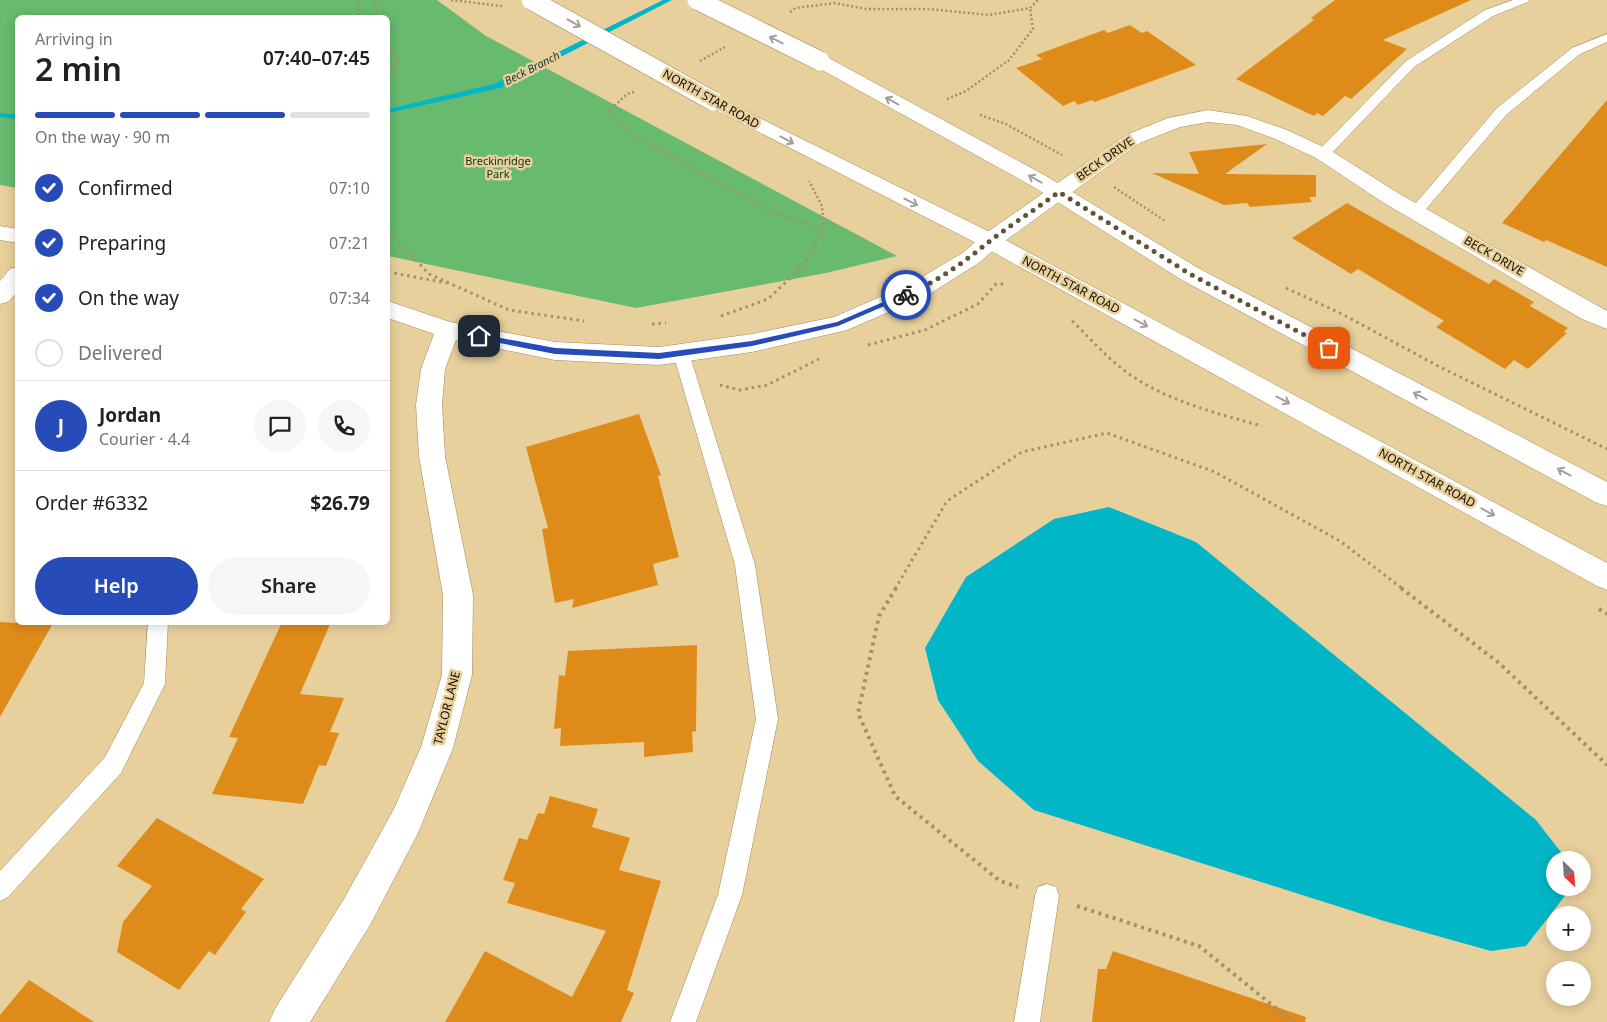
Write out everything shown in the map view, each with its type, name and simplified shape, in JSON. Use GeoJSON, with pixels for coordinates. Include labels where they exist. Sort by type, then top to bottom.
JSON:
{"type":"FeatureCollection","features":[{"type":"Feature","properties":{"kind":"main road","name":"NORTH STAR ROAD"},"geometry":{"type":"LineString","coordinates":[[531,0],[789,141],[990,241],[1607,577]]}},
{"type":"Feature","properties":{"kind":"main road"},"geometry":{"type":"LineString","coordinates":[[697,0],[820,62],[1059,192],[1190,274],[1607,495]]}},
{"type":"Feature","properties":{"kind":"main road","name":"BECK DRIVE"},"geometry":{"type":"LineString","coordinates":[[390,310],[448,330],[555,351],[659,356],[684,363],[752,343],[838,324],[920,289],[972,256],[990,241],[1133,139],[1175,122],[1208,116],[1240,120],[1280,134],[1323,154],[1416,212],[1590,313],[1607,320]]}},
{"type":"Feature","properties":{"kind":"main road"},"geometry":{"type":"LineString","coordinates":[[0,233],[15,236]]}},
{"type":"Feature","properties":{"kind":"main road"},"geometry":{"type":"LineString","coordinates":[[0,296],[15,279]]}},
{"type":"Feature","properties":{"kind":"main road","name":"TAYLOR LANE"},"geometry":{"type":"LineString","coordinates":[[288,1022],[357,912],[406,822],[437,748],[457,675],[458,595],[432,456],[428,405],[433,370],[448,330]]}},
{"type":"Feature","properties":{"kind":"lane"},"geometry":{"type":"LineString","coordinates":[[1323,154],[1410,64],[1489,13],[1524,0]]}},
{"type":"Feature","properties":{"kind":"lane"},"geometry":{"type":"LineString","coordinates":[[1416,212],[1502,111],[1576,51],[1607,38]]}},
{"type":"Feature","properties":{"kind":"lane"},"geometry":{"type":"LineString","coordinates":[[683,1022],[730,895],[767,719],[745,565],[684,363]]}},
{"type":"Feature","properties":{"kind":"lane"},"geometry":{"type":"LineString","coordinates":[[0,889],[113,765],[154,684],[158,625]]}},
{"type":"Feature","properties":{"kind":"lane"},"geometry":{"type":"LineString","coordinates":[[1027,1022],[1047,896]]}},
{"type":"Feature","properties":{"kind":"path"},"geometry":{"type":"LineString","coordinates":[[358,0],[360,15]]}},
{"type":"Feature","properties":{"kind":"path"},"geometry":{"type":"LineString","coordinates":[[375,0],[378,15]]}},
{"type":"Feature","properties":{"kind":"path"},"geometry":{"type":"LineString","coordinates":[[451,0],[506,7]]}},
{"type":"Feature","properties":{"kind":"path"},"geometry":{"type":"LineString","coordinates":[[788,13],[796,8],[834,3],[867,9],[929,9],[989,15],[1030,8],[1038,0]]}},
{"type":"Feature","properties":{"kind":"path"},"geometry":{"type":"LineString","coordinates":[[946,100],[966,91],[1008,60],[1033,29],[1030,8]]}},
{"type":"Feature","properties":{"kind":"path"},"geometry":{"type":"LineString","coordinates":[[695,64],[729,45]]}},
{"type":"Feature","properties":{"kind":"path"},"geometry":{"type":"LineString","coordinates":[[390,47],[400,63],[390,72]]}},
{"type":"Feature","properties":{"kind":"path"},"geometry":{"type":"LineString","coordinates":[[635,92],[627,94],[609,111],[630,133],[771,212],[824,228]]}},
{"type":"Feature","properties":{"kind":"path"},"geometry":{"type":"LineString","coordinates":[[950,98],[954,102]]}},
{"type":"Feature","properties":{"kind":"path"},"geometry":{"type":"LineString","coordinates":[[979,114],[1006,124],[1058,152],[1088,172],[1106,181],[1170,225]]}},
{"type":"Feature","properties":{"kind":"path"},"geometry":{"type":"LineString","coordinates":[[718,317],[768,299],[804,265],[824,228],[822,206],[808,178]]}},
{"type":"Feature","properties":{"kind":"path"},"geometry":{"type":"LineString","coordinates":[[392,235],[429,274],[509,310],[585,321]]}},
{"type":"Feature","properties":{"kind":"path"},"geometry":{"type":"LineString","coordinates":[[390,272],[453,284]]}},
{"type":"Feature","properties":{"kind":"path"},"geometry":{"type":"LineString","coordinates":[[865,346],[924,330],[978,304],[996,284],[1015,285]]}},
{"type":"Feature","properties":{"kind":"path"},"geometry":{"type":"LineString","coordinates":[[1282,286],[1342,314],[1438,366],[1607,449]]}},
{"type":"Feature","properties":{"kind":"path"},"geometry":{"type":"LineString","coordinates":[[1071,320],[1111,360],[1142,381],[1197,408],[1264,426]]}},
{"type":"Feature","properties":{"kind":"path"},"geometry":{"type":"LineString","coordinates":[[652,324],[671,323]]}},
{"type":"Feature","properties":{"kind":"path"},"geometry":{"type":"LineString","coordinates":[[684,363],[740,390],[767,385],[821,358]]}},
{"type":"Feature","properties":{"kind":"path"},"geometry":{"type":"LineString","coordinates":[[1293,1022],[1199,946],[1000,880],[895,796],[858,713],[879,616],[947,502],[1022,452],[1107,432],[1215,472],[1340,541],[1499,663],[1607,766]]}},
{"type":"Feature","properties":{"kind":"path"},"geometry":{"type":"LineString","coordinates":[[1598,608],[1607,614]]}},
{"type":"Feature","properties":{"kind":"green space","name":"Breckinridge Park"},"geometry":{"type":"Polygon","coordinates":[[[0,0],[437,0],[486,36],[897,256],[826,273],[636,308],[390,256],[390,15],[15,15],[15,188],[0,185],[0,0]]]}},
{"type":"Feature","properties":{"kind":"water"},"geometry":{"type":"Polygon","coordinates":[[[1109,507],[1196,542],[1536,820],[1560,851],[1546,851],[1546,896],[1565,896],[1557,906],[1546,906],[1546,920],[1526,946],[1491,951],[1384,921],[1034,810],[978,761],[938,700],[925,648],[966,577],[1054,519],[1109,507]]]}},
{"type":"Feature","properties":{"kind":"building"},"geometry":{"type":"Polygon","coordinates":[[[1335,0],[1471,0],[1383,40],[1407,49],[1351,99],[1345,96],[1323,116],[1317,113],[1314,116],[1236,79],[1314,20],[1311,18],[1335,0]]]}},
{"type":"Feature","properties":{"kind":"building"},"geometry":{"type":"Polygon","coordinates":[[[1130,25],[1142,33],[1147,31],[1196,65],[1095,102],[1092,100],[1078,105],[1074,101],[1063,106],[1016,68],[1042,59],[1036,55],[1104,30],[1108,33],[1130,25]]]}},
{"type":"Feature","properties":{"kind":"building"},"geometry":{"type":"Polygon","coordinates":[[[1607,100],[1607,267],[1502,223],[1607,100]]]}},
{"type":"Feature","properties":{"kind":"building"},"geometry":{"type":"Polygon","coordinates":[[[1267,144],[1225,174],[1316,175],[1316,197],[1309,197],[1312,202],[1250,207],[1247,203],[1224,205],[1152,173],[1199,174],[1189,152],[1267,144]]]}},
{"type":"Feature","properties":{"kind":"building"},"geometry":{"type":"Polygon","coordinates":[[[1347,203],[1489,284],[1494,279],[1534,302],[1530,306],[1568,328],[1564,332],[1567,333],[1528,369],[1514,360],[1505,369],[1436,327],[1444,321],[1358,269],[1351,274],[1292,238],[1347,203]]]}},
{"type":"Feature","properties":{"kind":"building"},"geometry":{"type":"Polygon","coordinates":[[[639,414],[661,475],[658,476],[679,557],[653,564],[658,585],[572,608],[574,599],[555,603],[542,529],[548,528],[526,447],[639,414]]]}},
{"type":"Feature","properties":{"kind":"building"},"geometry":{"type":"Polygon","coordinates":[[[0,622],[15,623],[15,625],[52,625],[0,717],[0,622]]]}},
{"type":"Feature","properties":{"kind":"building"},"geometry":{"type":"Polygon","coordinates":[[[281,625],[330,625],[300,694],[344,698],[330,732],[339,733],[326,766],[319,765],[303,804],[212,794],[238,738],[229,737],[281,625]]]}},
{"type":"Feature","properties":{"kind":"building"},"geometry":{"type":"Polygon","coordinates":[[[697,645],[696,731],[692,732],[693,752],[644,757],[644,742],[560,746],[561,728],[554,729],[559,675],[565,676],[568,651],[697,645]]]}},
{"type":"Feature","properties":{"kind":"building"},"geometry":{"type":"Polygon","coordinates":[[[550,796],[598,809],[592,827],[630,838],[619,870],[661,881],[627,990],[634,993],[621,1022],[445,1022],[485,951],[572,997],[606,931],[507,903],[515,883],[503,880],[519,838],[527,840],[538,813],[544,814],[550,796]]]}},
{"type":"Feature","properties":{"kind":"building"},"geometry":{"type":"Polygon","coordinates":[[[157,818],[264,879],[241,909],[246,912],[215,955],[209,951],[179,990],[117,952],[123,922],[152,886],[117,866],[157,818]]]}},
{"type":"Feature","properties":{"kind":"building"},"geometry":{"type":"Polygon","coordinates":[[[1113,951],[1306,1017],[1305,1022],[1092,1022],[1098,969],[1106,969],[1113,951]]]}},
{"type":"Feature","properties":{"kind":"building"},"geometry":{"type":"Polygon","coordinates":[[[29,980],[94,1022],[0,1022],[0,1015],[29,980]]]}},
{"type":"Feature","properties":{"kind":"waterway","name":"Beck Branch"},"geometry":{"type":"LineString","coordinates":[[390,111],[497,86],[668,0]]}},
{"type":"Feature","properties":{"kind":"waterway","name":"Beck Branch"},"geometry":{"type":"LineString","coordinates":[[0,115],[15,117]]}},
{"type":"Feature","properties":{"kind":"way so far"},"geometry":{"type":"LineString","coordinates":[[906,295],[920,289],[972,256],[1059,192],[1190,274],[1329,348]]}},
{"type":"Feature","properties":{"kind":"route"},"geometry":{"type":"LineString","coordinates":[[479,336],[555,351],[659,356],[752,343],[838,324],[906,295]]}}]}
